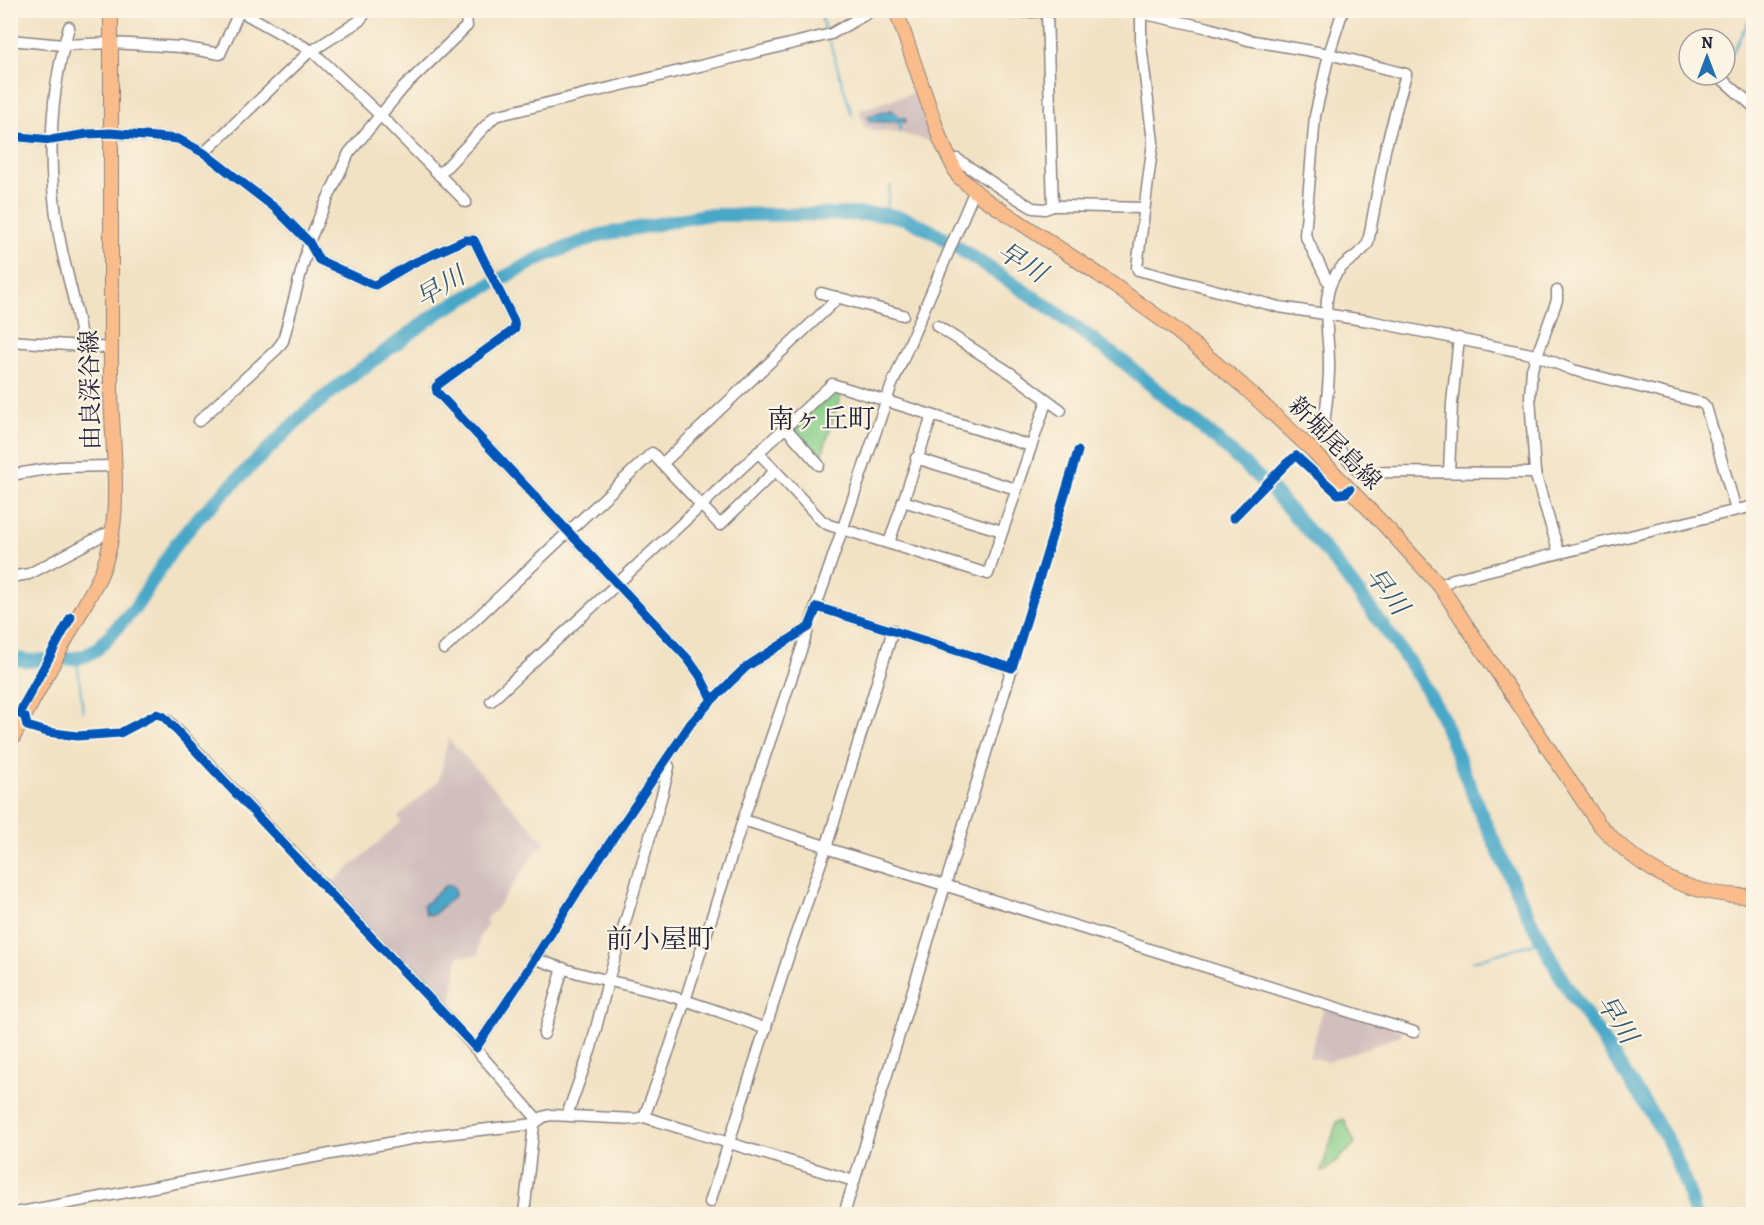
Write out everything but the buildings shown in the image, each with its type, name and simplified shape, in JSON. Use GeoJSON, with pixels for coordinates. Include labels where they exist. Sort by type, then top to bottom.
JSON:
{"type":"FeatureCollection","features":[{"type":"Feature","properties":{"kind":"main road","name":"由良深谷線"},"geometry":{"type":"LineString","coordinates":[[10,743],[103,568],[113,532],[111,10]]}},
{"type":"Feature","properties":{"kind":"main road","name":"新堀尾島線"},"geometry":{"type":"LineString","coordinates":[[896,10],[949,160],[958,176],[974,192],[1172,327],[1243,386],[1313,451],[1440,586],[1598,823],[1615,842],[1637,861],[1661,876],[1696,889],[1727,895],[1754,896]]}},
{"type":"Feature","properties":{"kind":"street"},"geometry":{"type":"LineString","coordinates":[[204,153],[312,51],[359,21],[368,10]]}},
{"type":"Feature","properties":{"kind":"street"},"geometry":{"type":"LineString","coordinates":[[199,421],[283,341],[309,242],[349,153],[403,88],[467,26],[465,10]]}},
{"type":"Feature","properties":{"kind":"street"},"geometry":{"type":"LineString","coordinates":[[439,175],[495,116],[831,34],[873,10]]}},
{"type":"Feature","properties":{"kind":"street"},"geometry":{"type":"LineString","coordinates":[[980,11],[1047,13],[1068,10]]}},
{"type":"Feature","properties":{"kind":"street"},"geometry":{"type":"LineString","coordinates":[[1331,282],[1327,280],[1305,235],[1315,116],[1329,54],[1343,10]]}},
{"type":"Feature","properties":{"kind":"street"},"geometry":{"type":"LineString","coordinates":[[10,40],[63,45],[111,43],[181,47],[220,54],[240,11],[312,51],[380,115],[466,202]]}},
{"type":"Feature","properties":{"kind":"street"},"geometry":{"type":"LineString","coordinates":[[1535,472],[1359,472],[1323,431],[1329,367],[1327,315],[1331,282],[1345,262],[1363,251],[1368,243],[1385,150],[1406,74],[1329,54],[1248,40],[1141,12],[1141,44],[1153,142],[1137,267],[1141,272],[1280,307],[1327,315],[1459,338],[1536,355],[1573,370],[1702,403],[1706,407],[1736,510]]}},
{"type":"Feature","properties":{"kind":"street"},"geometry":{"type":"LineString","coordinates":[[1047,13],[1053,206]]}},
{"type":"Feature","properties":{"kind":"street"},"geometry":{"type":"LineString","coordinates":[[69,27],[63,45],[53,104],[51,140],[59,236],[82,347]]}},
{"type":"Feature","properties":{"kind":"street"},"geometry":{"type":"LineString","coordinates":[[1731,87],[1754,107]]}},
{"type":"Feature","properties":{"kind":"street"},"geometry":{"type":"LineString","coordinates":[[10,136],[51,140],[111,133],[178,139],[204,153],[275,208],[309,242],[319,260],[375,285],[411,264],[465,240],[474,240],[514,321],[515,329],[439,384],[436,387],[437,392],[688,659],[712,700]]}},
{"type":"Feature","properties":{"kind":"street"},"geometry":{"type":"LineString","coordinates":[[949,160],[957,159],[1033,208],[1046,209],[1053,206],[1144,208]]}},
{"type":"Feature","properties":{"kind":"street"},"geometry":{"type":"LineString","coordinates":[[644,1117],[887,401],[974,192]]}},
{"type":"Feature","properties":{"kind":"street"},"geometry":{"type":"LineString","coordinates":[[1557,291],[1557,300],[1532,369],[1530,396],[1535,472],[1559,553]]}},
{"type":"Feature","properties":{"kind":"street"},"geometry":{"type":"LineString","coordinates":[[821,293],[903,315]]}},
{"type":"Feature","properties":{"kind":"street"},"geometry":{"type":"LineString","coordinates":[[662,464],[770,365],[837,297]]}},
{"type":"Feature","properties":{"kind":"street"},"geometry":{"type":"LineString","coordinates":[[937,326],[1012,374],[1061,410]]}},
{"type":"Feature","properties":{"kind":"street"},"geometry":{"type":"LineString","coordinates":[[1449,472],[1452,402],[1459,338]]}},
{"type":"Feature","properties":{"kind":"street"},"geometry":{"type":"LineString","coordinates":[[10,341],[111,348]]}},
{"type":"Feature","properties":{"kind":"street"},"geometry":{"type":"LineString","coordinates":[[491,701],[832,384],[1031,446]]}},
{"type":"Feature","properties":{"kind":"street"},"geometry":{"type":"LineString","coordinates":[[758,452],[821,520],[829,525],[987,574],[1047,400]]}},
{"type":"Feature","properties":{"kind":"street"},"geometry":{"type":"LineString","coordinates":[[889,543],[932,416]]}},
{"type":"Feature","properties":{"kind":"street"},"geometry":{"type":"LineString","coordinates":[[785,427],[819,465]]}},
{"type":"Feature","properties":{"kind":"street"},"geometry":{"type":"LineString","coordinates":[[444,649],[652,453],[720,525],[776,471]]}},
{"type":"Feature","properties":{"kind":"street"},"geometry":{"type":"LineString","coordinates":[[916,458],[1016,489]]}},
{"type":"Feature","properties":{"kind":"street"},"geometry":{"type":"LineString","coordinates":[[10,475],[60,467],[114,466]]}},
{"type":"Feature","properties":{"kind":"street"},"geometry":{"type":"LineString","coordinates":[[903,501],[1002,531]]}},
{"type":"Feature","properties":{"kind":"street"},"geometry":{"type":"LineString","coordinates":[[1440,586],[1453,579],[1754,506]]}},
{"type":"Feature","properties":{"kind":"street"},"geometry":{"type":"LineString","coordinates":[[10,577],[29,574],[113,532]]}},
{"type":"Feature","properties":{"kind":"street"},"geometry":{"type":"LineString","coordinates":[[817,607],[1012,668],[844,1215]]}},
{"type":"Feature","properties":{"kind":"street"},"geometry":{"type":"LineString","coordinates":[[476,1048],[586,878],[691,723],[746,667],[809,627]]}},
{"type":"Feature","properties":{"kind":"street"},"geometry":{"type":"LineString","coordinates":[[710,1202],[792,945],[826,848],[893,630]]}},
{"type":"Feature","properties":{"kind":"street"},"geometry":{"type":"LineString","coordinates":[[167,718],[476,1048],[536,1122],[524,1215]]}},
{"type":"Feature","properties":{"kind":"street"},"geometry":{"type":"LineString","coordinates":[[567,1115],[591,1048],[669,767],[666,760]]}},
{"type":"Feature","properties":{"kind":"street"},"geometry":{"type":"LineString","coordinates":[[743,820],[1414,1032]]}},
{"type":"Feature","properties":{"kind":"street"},"geometry":{"type":"LineString","coordinates":[[534,958],[608,981],[685,1000],[766,1029]]}},
{"type":"Feature","properties":{"kind":"street"},"geometry":{"type":"LineString","coordinates":[[543,1034],[562,968]]}},
{"type":"Feature","properties":{"kind":"street"},"geometry":{"type":"LineString","coordinates":[[10,1214],[426,1136],[536,1122],[550,1115],[635,1119],[644,1117],[854,1181]]}},
{"type":"Feature","properties":{"kind":"shaded area"},"geometry":{"type":"Polygon","coordinates":[[[915,92],[931,142],[904,134],[865,129],[860,110],[915,92]]]}},
{"type":"Feature","properties":{"kind":"shaded area"},"geometry":{"type":"Polygon","coordinates":[[[448,739],[546,843],[532,857],[496,909],[485,919],[488,923],[479,938],[478,955],[458,956],[450,1015],[329,886],[401,822],[398,817],[439,780],[448,739]]]}},
{"type":"Feature","properties":{"kind":"shaded area"},"geometry":{"type":"Polygon","coordinates":[[[1324,1007],[1402,1031],[1401,1035],[1328,1062],[1309,1057],[1324,1007]]]}},
{"type":"Feature","properties":{"kind":"green space"},"geometry":{"type":"Polygon","coordinates":[[[834,389],[842,393],[821,457],[816,458],[790,428],[834,389]]]}},
{"type":"Feature","properties":{"kind":"green space"},"geometry":{"type":"Polygon","coordinates":[[[1344,1119],[1355,1144],[1321,1172],[1337,1122],[1344,1119]]]}},
{"type":"Feature","properties":{"kind":"water"},"geometry":{"type":"Polygon","coordinates":[[[892,110],[901,118],[905,118],[906,122],[870,122],[868,116],[892,110]]]}},
{"type":"Feature","properties":{"kind":"water"},"geometry":{"type":"Polygon","coordinates":[[[450,885],[454,888],[455,895],[433,915],[426,914],[423,906],[445,886],[450,885]]]}},
{"type":"Feature","properties":{"kind":"waterway"},"geometry":{"type":"LineString","coordinates":[[819,10],[825,30]]}},
{"type":"Feature","properties":{"kind":"waterway"},"geometry":{"type":"LineString","coordinates":[[1737,43],[1754,11]]}},
{"type":"Feature","properties":{"kind":"waterway"},"geometry":{"type":"LineString","coordinates":[[829,40],[852,115]]}},
{"type":"Feature","properties":{"kind":"waterway"},"geometry":{"type":"LineString","coordinates":[[900,120],[900,131]]}},
{"type":"Feature","properties":{"kind":"waterway"},"geometry":{"type":"LineString","coordinates":[[886,214],[890,186]]}},
{"type":"Feature","properties":{"kind":"waterway","name":"早川"},"geometry":{"type":"LineString","coordinates":[[10,658],[29,661],[77,658],[97,649],[135,608],[176,544],[200,516],[303,415],[439,312],[544,256],[600,235],[704,215],[886,214],[907,219],[937,234],[1047,306],[1126,364],[1216,439],[1271,489],[1332,558],[1397,645],[1421,680],[1442,717],[1481,814],[1529,917],[1563,981],[1670,1145],[1695,1214]]}},
{"type":"Feature","properties":{"kind":"waterway"},"geometry":{"type":"LineString","coordinates":[[77,658],[83,711]]}},
{"type":"Feature","properties":{"kind":"waterway"},"geometry":{"type":"LineString","coordinates":[[1473,961],[1542,941]]}},
{"type":"Feature","properties":{"kind":"cycle path"},"geometry":{"type":"LineString","coordinates":[[10,136],[51,140],[111,133],[178,139],[204,153],[275,208],[309,242],[319,260],[375,285],[411,264],[465,240],[474,240],[514,321],[515,329],[439,384],[436,387],[437,392],[688,659],[712,700]]}},
{"type":"Feature","properties":{"kind":"cycle path"},"geometry":{"type":"LineString","coordinates":[[71,617],[22,708],[20,714],[25,717],[27,726],[47,732],[77,736],[120,733],[156,714],[163,716],[476,1048],[586,878],[691,723],[746,667],[809,627],[817,607],[1012,668],[1078,451]]}},
{"type":"Feature","properties":{"kind":"cycle path"},"geometry":{"type":"LineString","coordinates":[[1233,518],[1296,456],[1338,494],[1346,493],[1350,489]]}},
{"type":"Feature","properties":{"kind":"district","name":"南ヶ丘町"},"geometry":{"type":"Point","coordinates":[821,419]}},
{"type":"Feature","properties":{"kind":"district","name":"前小屋町"},"geometry":{"type":"Point","coordinates":[660,939]}}]}
